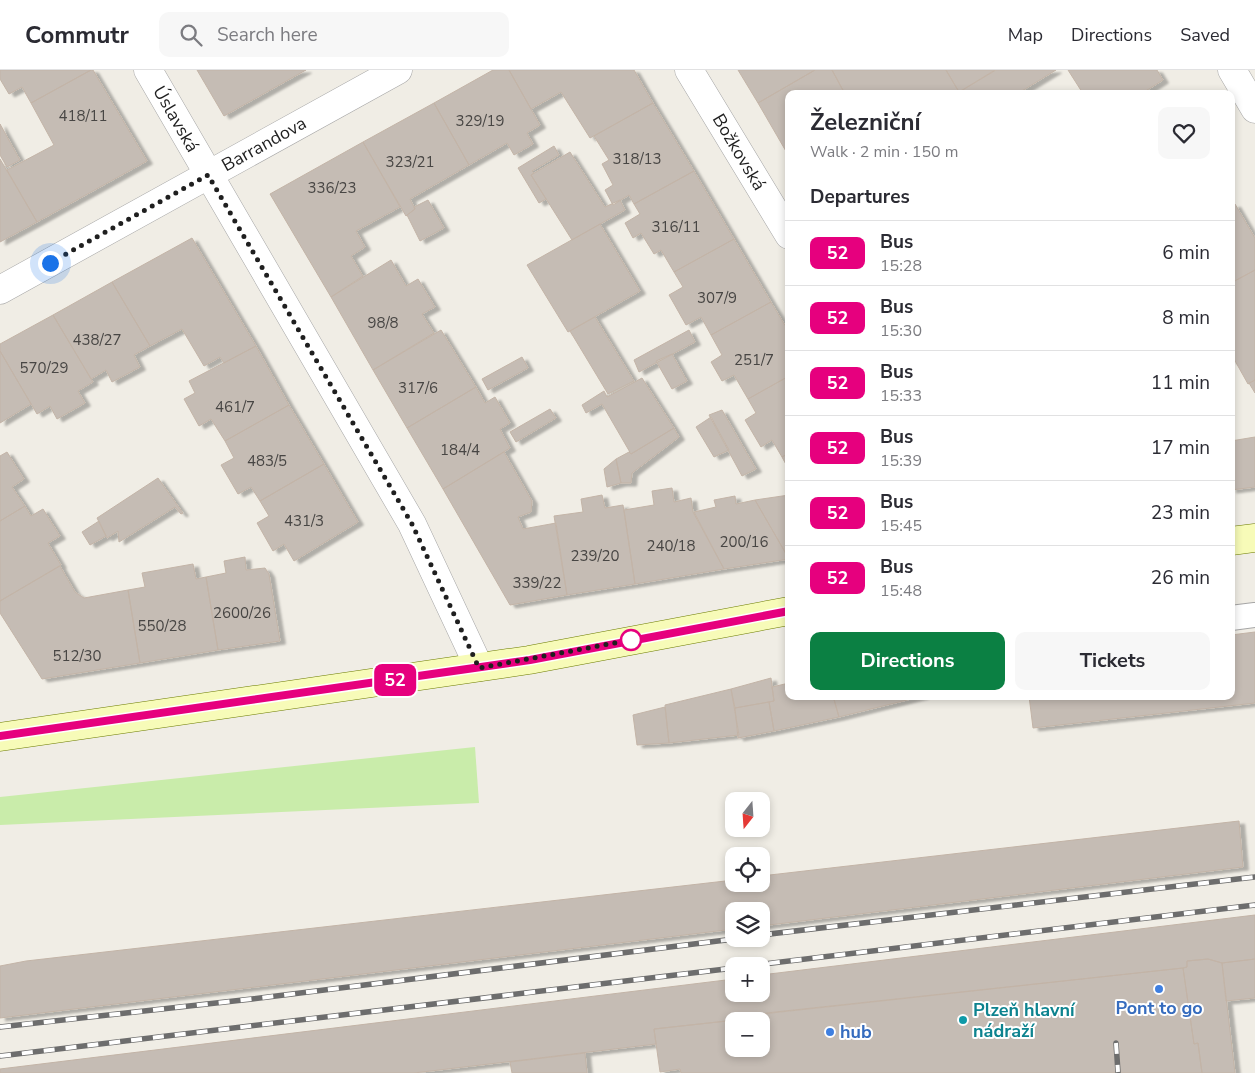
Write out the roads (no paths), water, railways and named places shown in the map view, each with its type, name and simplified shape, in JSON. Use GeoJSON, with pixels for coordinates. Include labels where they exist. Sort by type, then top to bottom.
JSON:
{"type":"FeatureCollection","features":[{"type":"Feature","properties":{"kind":"main road"},"geometry":{"type":"LineString","coordinates":[[1235,541],[1255,538]]}},
{"type":"Feature","properties":{"kind":"main road"},"geometry":{"type":"LineString","coordinates":[[2,733],[479,668],[785,612]]}},
{"type":"Feature","properties":{"kind":"street","name":"Úslavská"},"geometry":{"type":"LineString","coordinates":[[148,70],[412,524],[479,668]]}},
{"type":"Feature","properties":{"kind":"street","name":"Barrandova"},"geometry":{"type":"LineString","coordinates":[[0,290],[398,70]]}},
{"type":"Feature","properties":{"kind":"street","name":"Božkovská"},"geometry":{"type":"LineString","coordinates":[[689,70],[785,228]]}},
{"type":"Feature","properties":{"kind":"street"},"geometry":{"type":"LineString","coordinates":[[1232,70],[1255,109]]}},
{"type":"Feature","properties":{"kind":"lane"},"geometry":{"type":"LineString","coordinates":[[1235,618],[1255,615]]}},
{"type":"Feature","properties":{"kind":"railway"},"geometry":{"type":"LineString","coordinates":[[770,934],[1255,877]]}},
{"type":"Feature","properties":{"kind":"railway"},"geometry":{"type":"LineString","coordinates":[[770,963],[1255,905]]}},
{"type":"Feature","properties":{"kind":"railway"},"geometry":{"type":"LineString","coordinates":[[0,1027],[252,999],[725,940]]}},
{"type":"Feature","properties":{"kind":"railway"},"geometry":{"type":"LineString","coordinates":[[0,1056],[725,969]]}},
{"type":"Feature","properties":{"kind":"railway"},"geometry":{"type":"LineString","coordinates":[[1116,1043],[1118,1072]]}},
{"type":"Feature","properties":{"kind":"place","name":"Pont to go"},"geometry":{"type":"Point","coordinates":[1159,989]}},
{"type":"Feature","properties":{"kind":"place","name":"Plzeň hlavní nádraží"},"geometry":{"type":"Point","coordinates":[963,1020]}},
{"type":"Feature","properties":{"kind":"place","name":"hub"},"geometry":{"type":"Point","coordinates":[830,1032]}}]}
